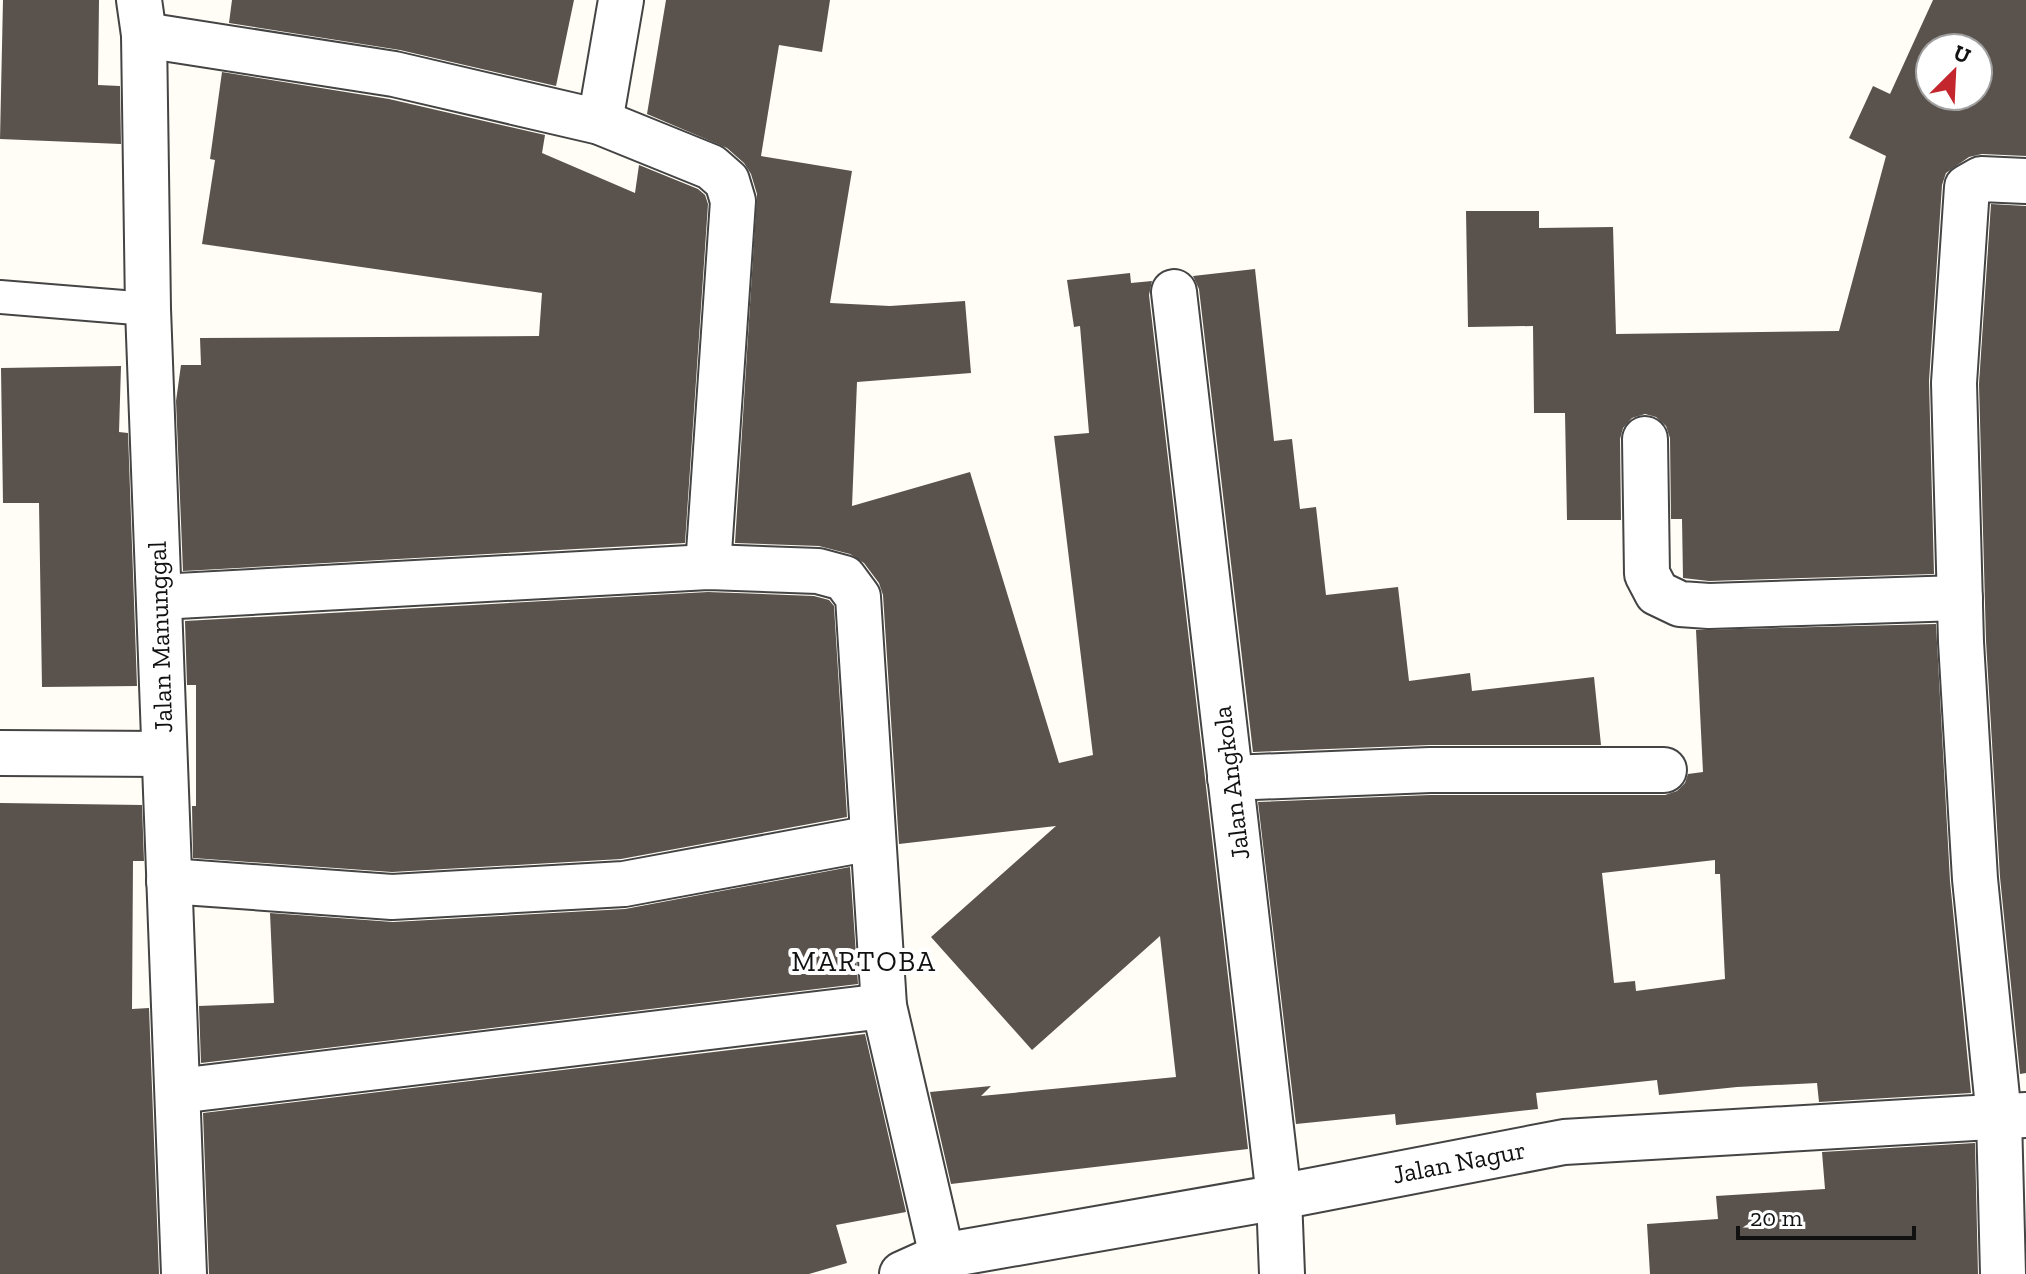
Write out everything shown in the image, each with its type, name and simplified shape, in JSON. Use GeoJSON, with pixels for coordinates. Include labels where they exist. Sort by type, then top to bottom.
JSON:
{"type":"FeatureCollection","features":[{"type":"Feature","properties":{"kind":"street"},"geometry":{"type":"LineString","coordinates":[[600,122],[621,0]]}},
{"type":"Feature","properties":{"kind":"street"},"geometry":{"type":"LineString","coordinates":[[141,18],[600,122],[711,167],[727,181],[733,201],[708,567]]}},
{"type":"Feature","properties":{"kind":"street","name":"Jalan Manunggal"},"geometry":{"type":"LineString","coordinates":[[141,18],[148,309],[184,1274]]}},
{"type":"Feature","properties":{"kind":"street"},"geometry":{"type":"LineString","coordinates":[[2003,1274],[2013,1116],[1975,879],[1960,598],[1954,383],[1965,193],[1972,181],[1981,179],[2026,181]]}},
{"type":"Feature","properties":{"kind":"street","name":"Jalan Angkola"},"geometry":{"type":"LineString","coordinates":[[1174,292],[1279,1197],[1282,1274]]}},
{"type":"Feature","properties":{"kind":"street"},"geometry":{"type":"LineString","coordinates":[[1645,439],[1647,574],[1657,593],[1680,604],[1709,606],[1960,598]]}},
{"type":"Feature","properties":{"kind":"street"},"geometry":{"type":"LineString","coordinates":[[159,597],[708,567],[818,571],[844,578],[858,597],[884,1006],[942,1256]]}},
{"type":"Feature","properties":{"kind":"street"},"geometry":{"type":"LineString","coordinates":[[0,753],[164,754]]}},
{"type":"Feature","properties":{"kind":"street"},"geometry":{"type":"LineString","coordinates":[[1230,778],[1430,770],[1664,770]]}},
{"type":"Feature","properties":{"kind":"street"},"geometry":{"type":"LineString","coordinates":[[169,881],[392,897],[609,885],[872,838]]}},
{"type":"Feature","properties":{"kind":"street"},"geometry":{"type":"LineString","coordinates":[[178,1091],[884,1006]]}},
{"type":"Feature","properties":{"kind":"street","name":"Jalan Nagur"},"geometry":{"type":"LineString","coordinates":[[902,1274],[942,1256],[1279,1197],[1564,1142],[2013,1116]]}},
{"type":"Feature","properties":{"kind":"lane"},"geometry":{"type":"LineString","coordinates":[[0,297],[148,309]]}},
{"type":"Feature","properties":{"kind":"building"},"geometry":{"type":"Polygon","coordinates":[[[3,0],[99,0],[98,85],[120,86],[121,144],[0,139],[3,0]]]}},
{"type":"Feature","properties":{"kind":"building"},"geometry":{"type":"Polygon","coordinates":[[[232,0],[574,0],[556,86],[400,50],[229,23],[232,0]]]}},
{"type":"Feature","properties":{"kind":"building"},"geometry":{"type":"Polygon","coordinates":[[[666,0],[830,0],[822,52],[779,45],[761,156],[852,171],[830,303],[890,306],[965,301],[971,373],[857,382],[852,506],[970,472],[1059,763],[1093,755],[1054,436],[1089,433],[1080,326],[1074,327],[1067,280],[1130,273],[1131,283],[1152,281],[1149,295],[1248,1149],[951,1184],[930,1092],[991,1086],[981,1096],[1176,1077],[1160,936],[1032,1050],[931,937],[1056,826],[899,844],[883,595],[879,583],[864,563],[850,554],[819,546],[735,543],[757,194],[744,163],[727,148],[647,114],[666,0]]]}},
{"type":"Feature","properties":{"kind":"building"},"geometry":{"type":"Polygon","coordinates":[[[1933,0],[2026,0],[2026,156],[1982,154],[1969,157],[1946,173],[1942,185],[1929,381],[1934,574],[1709,581],[1683,578],[1682,519],[1671,519],[1670,438],[1666,426],[1656,417],[1645,414],[1632,418],[1623,428],[1620,439],[1621,520],[1567,520],[1565,413],[1534,413],[1533,326],[1468,327],[1466,211],[1539,211],[1539,228],[1613,227],[1616,334],[1839,331],[1886,156],[1849,138],[1873,86],[1890,94],[1914,42],[1914,112],[1994,112],[1994,32],[1918,32],[1933,0]]]}},
{"type":"Feature","properties":{"kind":"building"},"geometry":{"type":"Polygon","coordinates":[[[222,72],[389,99],[545,135],[542,153],[635,193],[639,165],[698,189],[705,195],[708,204],[685,543],[183,571],[176,401],[181,365],[201,365],[200,338],[539,336],[542,293],[202,244],[215,160],[210,159],[222,72]]]}},
{"type":"Feature","properties":{"kind":"building"},"geometry":{"type":"Polygon","coordinates":[[[1991,204],[2026,206],[2026,1073],[2020,1074],[2000,877],[1986,641],[1979,384],[1991,204]]]}},
{"type":"Feature","properties":{"kind":"building"},"geometry":{"type":"Polygon","coordinates":[[[1255,269],[1274,441],[1292,439],[1300,509],[1316,507],[1326,595],[1398,587],[1409,681],[1470,673],[1472,691],[1594,677],[1601,745],[1430,745],[1253,752],[1199,289],[1193,276],[1255,269]]]}},
{"type":"Feature","properties":{"kind":"building"},"geometry":{"type":"Polygon","coordinates":[[[121,366],[119,432],[128,433],[137,686],[42,687],[39,503],[3,503],[1,368],[121,366]]]}},
{"type":"Feature","properties":{"kind":"building"},"geometry":{"type":"Polygon","coordinates":[[[708,592],[814,596],[829,600],[834,606],[847,817],[621,859],[392,872],[193,858],[196,685],[187,685],[185,621],[708,592]]]}},
{"type":"Feature","properties":{"kind":"building"},"geometry":{"type":"Polygon","coordinates":[[[1936,624],[1950,881],[1971,1093],[1819,1102],[1817,1083],[1659,1095],[1657,1080],[1536,1093],[1538,1109],[1396,1125],[1395,1114],[1296,1124],[1258,802],[1430,795],[1665,795],[1677,791],[1688,774],[1703,772],[1696,630],[1936,624]],[[1715,860],[1602,873],[1614,983],[1635,981],[1636,991],[1725,979],[1720,874],[1715,874],[1715,860]]]}},
{"type":"Feature","properties":{"kind":"building"},"geometry":{"type":"Polygon","coordinates":[[[0,803],[142,805],[144,861],[133,861],[132,1009],[149,1008],[159,1274],[0,1274],[0,803]]]}},
{"type":"Feature","properties":{"kind":"building"},"geometry":{"type":"Polygon","coordinates":[[[850,867],[858,984],[201,1063],[199,1006],[274,1003],[270,913],[393,922],[625,909],[850,867]]]}},
{"type":"Feature","properties":{"kind":"building"},"geometry":{"type":"Polygon","coordinates":[[[865,1034],[906,1212],[836,1225],[847,1263],[809,1274],[209,1274],[203,1113],[865,1034]]]}},
{"type":"Feature","properties":{"kind":"building"},"geometry":{"type":"Polygon","coordinates":[[[1975,1143],[1978,1274],[1650,1274],[1647,1224],[1718,1219],[1716,1196],[1825,1189],[1822,1152],[1975,1143]]]}},
{"type":"Feature","properties":{"kind":"district","name":"MARTOBA"},"geometry":{"type":"Point","coordinates":[864,961]}}]}
